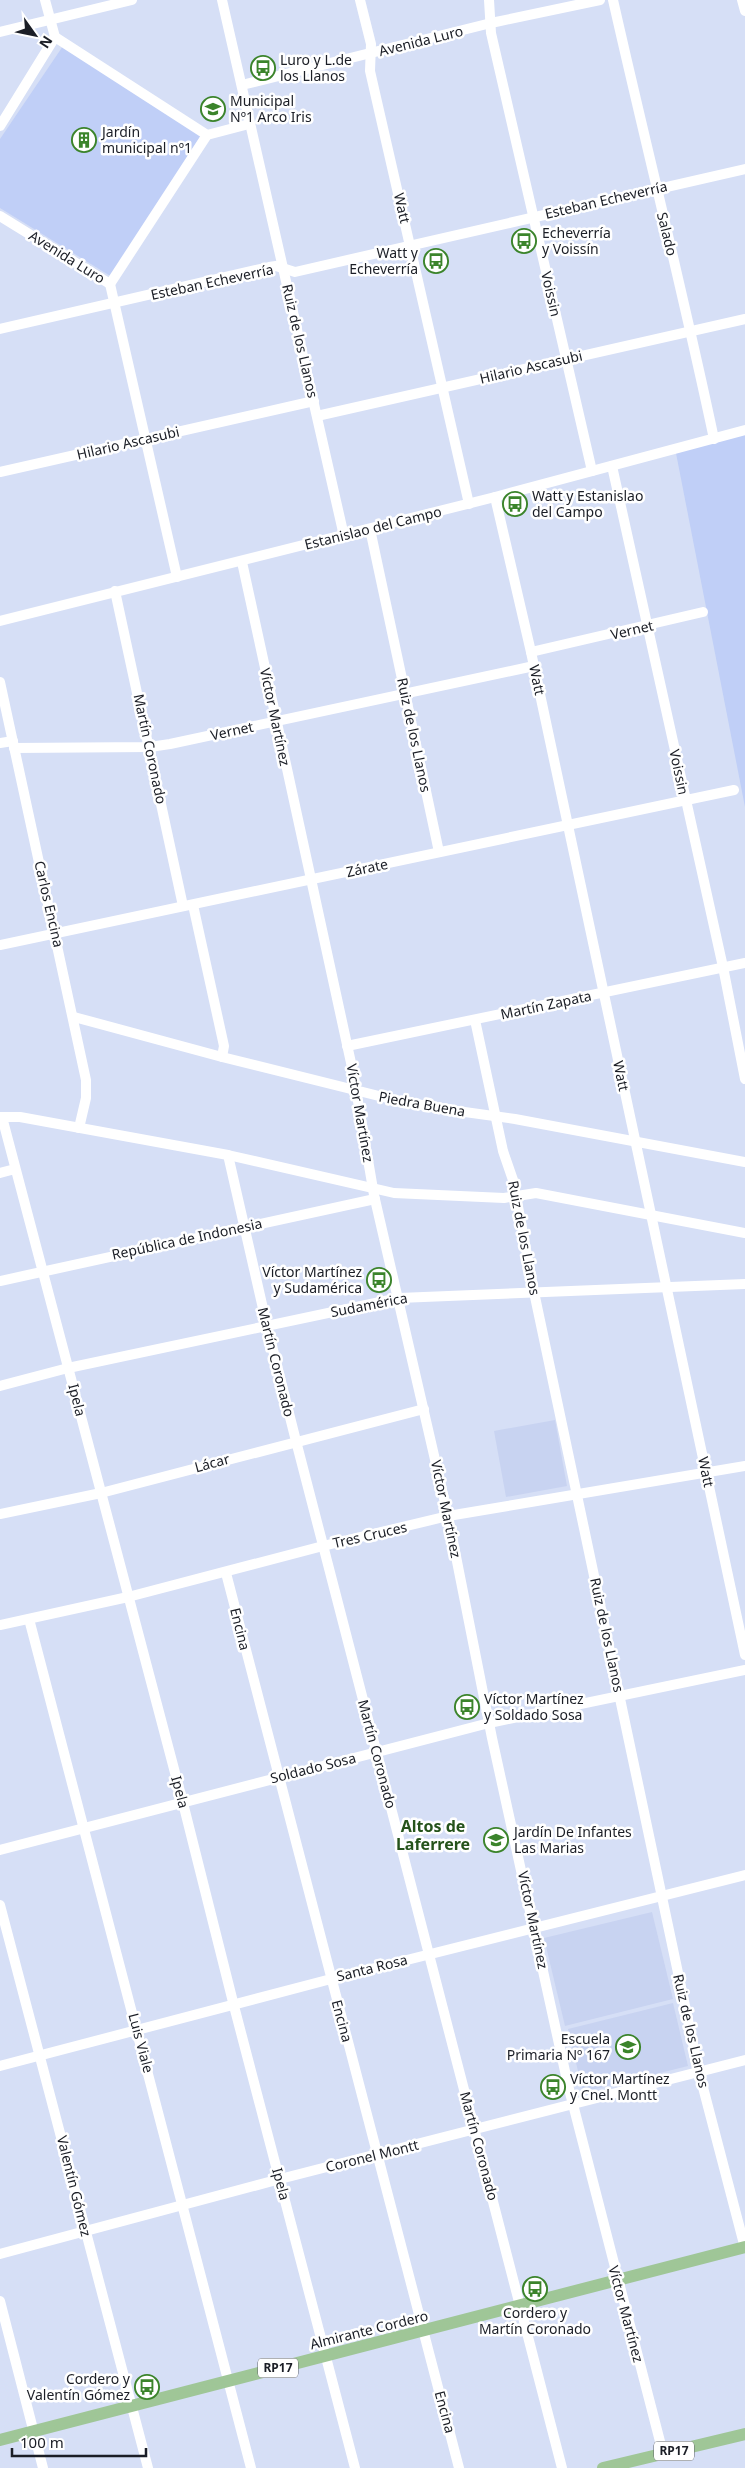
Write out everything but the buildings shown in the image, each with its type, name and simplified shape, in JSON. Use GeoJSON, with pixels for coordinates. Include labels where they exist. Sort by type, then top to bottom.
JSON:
{"type":"FeatureCollection","features":[{"type":"Feature","properties":{"kind":"main road","name":"Almirante Cordero"},"geometry":{"type":"LineString","coordinates":[[0,2440],[423,2332],[745,2247]]}},
{"type":"Feature","properties":{"kind":"main road","name":"RP17"},"geometry":{"type":"LineString","coordinates":[[603,2468],[745,2434]]}},
{"type":"Feature","properties":{"kind":"street"},"geometry":{"type":"LineString","coordinates":[[45,0],[55,37],[207,135],[249,124]]}},
{"type":"Feature","properties":{"kind":"street"},"geometry":{"type":"LineString","coordinates":[[0,32],[132,0]]}},
{"type":"Feature","properties":{"kind":"street","name":"Ruiz de los Llanos"},"geometry":{"type":"LineString","coordinates":[[222,0],[344,536]]}},
{"type":"Feature","properties":{"kind":"street","name":"Watt"},"geometry":{"type":"LineString","coordinates":[[360,0],[371,44],[370,71],[469,504]]}},
{"type":"Feature","properties":{"kind":"street","name":"Voissin"},"geometry":{"type":"LineString","coordinates":[[489,0],[491,23],[533,216],[592,471]]}},
{"type":"Feature","properties":{"kind":"street","name":"Avenida Luro"},"geometry":{"type":"LineString","coordinates":[[242,84],[371,54],[491,23],[600,0]]}},
{"type":"Feature","properties":{"kind":"street","name":"Salado"},"geometry":{"type":"LineString","coordinates":[[613,0],[691,332],[714,439]]}},
{"type":"Feature","properties":{"kind":"street"},"geometry":{"type":"LineString","coordinates":[[742,0],[745,11]]}},
{"type":"Feature","properties":{"kind":"street"},"geometry":{"type":"LineString","coordinates":[[0,126],[55,37]]}},
{"type":"Feature","properties":{"kind":"street","name":"Avenida Luro"},"geometry":{"type":"LineString","coordinates":[[0,216],[110,284],[207,135]]}},
{"type":"Feature","properties":{"kind":"street","name":"Esteban Echeverría"},"geometry":{"type":"LineString","coordinates":[[0,329],[269,267],[295,272],[745,169]]}},
{"type":"Feature","properties":{"kind":"street"},"geometry":{"type":"LineString","coordinates":[[110,284],[177,577]]}},
{"type":"Feature","properties":{"kind":"street","name":"Hilario Ascasubi"},"geometry":{"type":"LineString","coordinates":[[317,416],[745,319]]}},
{"type":"Feature","properties":{"kind":"street","name":"Hilario Ascasubi"},"geometry":{"type":"LineString","coordinates":[[0,472],[314,401]]}},
{"type":"Feature","properties":{"kind":"street","name":"Estanislao del Campo"},"geometry":{"type":"LineString","coordinates":[[0,621],[469,504],[745,430]]}},
{"type":"Feature","properties":{"kind":"street","name":"Voissin"},"geometry":{"type":"LineString","coordinates":[[612,466],[723,967],[745,1079]]}},
{"type":"Feature","properties":{"kind":"street","name":"Watt"},"geometry":{"type":"LineString","coordinates":[[495,497],[531,652],[566,825],[745,1655]]}},
{"type":"Feature","properties":{"kind":"street","name":"Ruiz de los Llanos"},"geometry":{"type":"LineString","coordinates":[[370,529],[439,852]]}},
{"type":"Feature","properties":{"kind":"street","name":"Víctor Martínez"},"geometry":{"type":"LineString","coordinates":[[242,562],[347,1046],[375,1199],[448,1516],[489,1723],[572,2104],[663,2453]]}},
{"type":"Feature","properties":{"kind":"street","name":"Martín Coronado"},"geometry":{"type":"LineString","coordinates":[[115,591],[188,906],[224,1046],[222,1057]]}},
{"type":"Feature","properties":{"kind":"street","name":"Vernet"},"geometry":{"type":"LineString","coordinates":[[531,652],[648,627],[703,612]]}},
{"type":"Feature","properties":{"kind":"street","name":"Vernet"},"geometry":{"type":"LineString","coordinates":[[0,743],[150,747],[405,695],[534,666]]}},
{"type":"Feature","properties":{"kind":"street","name":"Carlos Encina"},"geometry":{"type":"LineString","coordinates":[[0,682],[56,933],[86,1080],[86,1098],[79,1128]]}},
{"type":"Feature","properties":{"kind":"street","name":"Zárate"},"geometry":{"type":"LineString","coordinates":[[0,945],[734,790]]}},
{"type":"Feature","properties":{"kind":"street","name":"Martín Zapata"},"geometry":{"type":"LineString","coordinates":[[347,1046],[745,963]]}},
{"type":"Feature","properties":{"kind":"street","name":"Piedra Buena"},"geometry":{"type":"LineString","coordinates":[[74,1017],[356,1092],[745,1162]]}},
{"type":"Feature","properties":{"kind":"street","name":"Ruiz de los Llanos"},"geometry":{"type":"LineString","coordinates":[[475,1020],[516,1197],[576,1494],[699,2072],[745,2247]]}},
{"type":"Feature","properties":{"kind":"street"},"geometry":{"type":"LineString","coordinates":[[1,1117],[20,1117],[228,1155],[394,1193],[496,1198],[536,1193],[745,1233]]}},
{"type":"Feature","properties":{"kind":"street","name":"Ipela"},"geometry":{"type":"LineString","coordinates":[[1,1117],[183,1803],[355,2468]]}},
{"type":"Feature","properties":{"kind":"street","name":"Martín Coronado"},"geometry":{"type":"LineString","coordinates":[[228,1155],[267,1326],[296,1441],[562,2468]]}},
{"type":"Feature","properties":{"kind":"street"},"geometry":{"type":"LineString","coordinates":[[0,1173],[15,1169]]}},
{"type":"Feature","properties":{"kind":"street","name":"República de Indonesia"},"geometry":{"type":"LineString","coordinates":[[0,1281],[42,1270],[375,1199]]}},
{"type":"Feature","properties":{"kind":"street","name":"Sudamérica"},"geometry":{"type":"LineString","coordinates":[[0,1386],[68,1368],[399,1298],[745,1284]]}},
{"type":"Feature","properties":{"kind":"street","name":"Lácar"},"geometry":{"type":"LineString","coordinates":[[0,1514],[101,1493],[424,1409]]}},
{"type":"Feature","properties":{"kind":"street","name":"Tres Cruces"},"geometry":{"type":"LineString","coordinates":[[0,1625],[226,1573],[323,1546],[448,1516],[745,1466]]}},
{"type":"Feature","properties":{"kind":"street","name":"Encina"},"geometry":{"type":"LineString","coordinates":[[226,1573],[459,2468]]}},
{"type":"Feature","properties":{"kind":"street","name":"Luis Viale"},"geometry":{"type":"LineString","coordinates":[[29,1619],[138,2030],[250,2468]]}},
{"type":"Feature","properties":{"kind":"street","name":"Soldado Sosa"},"geometry":{"type":"LineString","coordinates":[[0,1850],[489,1723],[745,1670]]}},
{"type":"Feature","properties":{"kind":"street","name":"Santa Rosa"},"geometry":{"type":"LineString","coordinates":[[0,2066],[331,1979],[745,1875]]}},
{"type":"Feature","properties":{"kind":"street","name":"Valentín Gómez"},"geometry":{"type":"LineString","coordinates":[[0,1905],[148,2468]]}},
{"type":"Feature","properties":{"kind":"street","name":"Coronel Montt"},"geometry":{"type":"LineString","coordinates":[[0,2254],[280,2179],[745,2060]]}},
{"type":"Feature","properties":{"kind":"street"},"geometry":{"type":"LineString","coordinates":[[0,2301],[43,2468]]}},
{"type":"Feature","properties":{"kind":"shaded area"},"geometry":{"type":"Polygon","coordinates":[[[63,46],[201,135],[112,277],[0,208],[0,139],[63,46]]]}},
{"type":"Feature","properties":{"kind":"shaded area"},"geometry":{"type":"Polygon","coordinates":[[[745,429],[745,807],[675,448],[745,429]]]}},
{"type":"Feature","properties":{"kind":"shaded area"},"geometry":{"type":"Polygon","coordinates":[[[555,1420],[567,1486],[506,1497],[494,1431],[555,1420]]]}},
{"type":"Feature","properties":{"kind":"shaded area"},"geometry":{"type":"Polygon","coordinates":[[[652,1912],[673,1999],[565,2026],[544,1938],[652,1912]]]}},
{"type":"Feature","properties":{"kind":"shaded area","name":"Escuela Primaria Nº 167"},"geometry":{"type":"Polygon","coordinates":[[[673,2003],[688,2066],[583,2092],[568,2029],[673,2003]]]}},
{"type":"Feature","properties":{"kind":"place","name":"Luro y L.de los Llanos"},"geometry":{"type":"Point","coordinates":[263,68]}},
{"type":"Feature","properties":{"kind":"place","name":"Municipal Nº1 Arco Iris"},"geometry":{"type":"Point","coordinates":[213,109]}},
{"type":"Feature","properties":{"kind":"place","name":"Jardín municipal nº1"},"geometry":{"type":"Point","coordinates":[84,140]}},
{"type":"Feature","properties":{"kind":"place","name":"Echeverría y Voissín"},"geometry":{"type":"Point","coordinates":[524,241]}},
{"type":"Feature","properties":{"kind":"place","name":"Watt y Echeverría"},"geometry":{"type":"Point","coordinates":[436,261]}},
{"type":"Feature","properties":{"kind":"place","name":"Watt y Estanislao del Campo"},"geometry":{"type":"Point","coordinates":[515,504]}},
{"type":"Feature","properties":{"kind":"place","name":"Víctor Martínez y Sudamérica"},"geometry":{"type":"Point","coordinates":[379,1280]}},
{"type":"Feature","properties":{"kind":"place","name":"Víctor Martínez y Soldado Sosa"},"geometry":{"type":"Point","coordinates":[467,1707]}},
{"type":"Feature","properties":{"kind":"place","name":"Jardín De Infantes Las Marias"},"geometry":{"type":"Point","coordinates":[496,1840]}},
{"type":"Feature","properties":{"kind":"place","name":"Escuela Primaria Nº 167"},"geometry":{"type":"Point","coordinates":[628,2047]}},
{"type":"Feature","properties":{"kind":"place","name":"Víctor Martínez y Cnel. Montt"},"geometry":{"type":"Point","coordinates":[553,2087]}},
{"type":"Feature","properties":{"kind":"place","name":"Cordero y Martín Coronado"},"geometry":{"type":"Point","coordinates":[535,2289]}},
{"type":"Feature","properties":{"kind":"place","name":"Cordero y Valentín Gómez"},"geometry":{"type":"Point","coordinates":[147,2387]}},
{"type":"Feature","properties":{"kind":"district","name":"Altos de Laferrere"},"geometry":{"type":"Point","coordinates":[433,1835]}}]}
